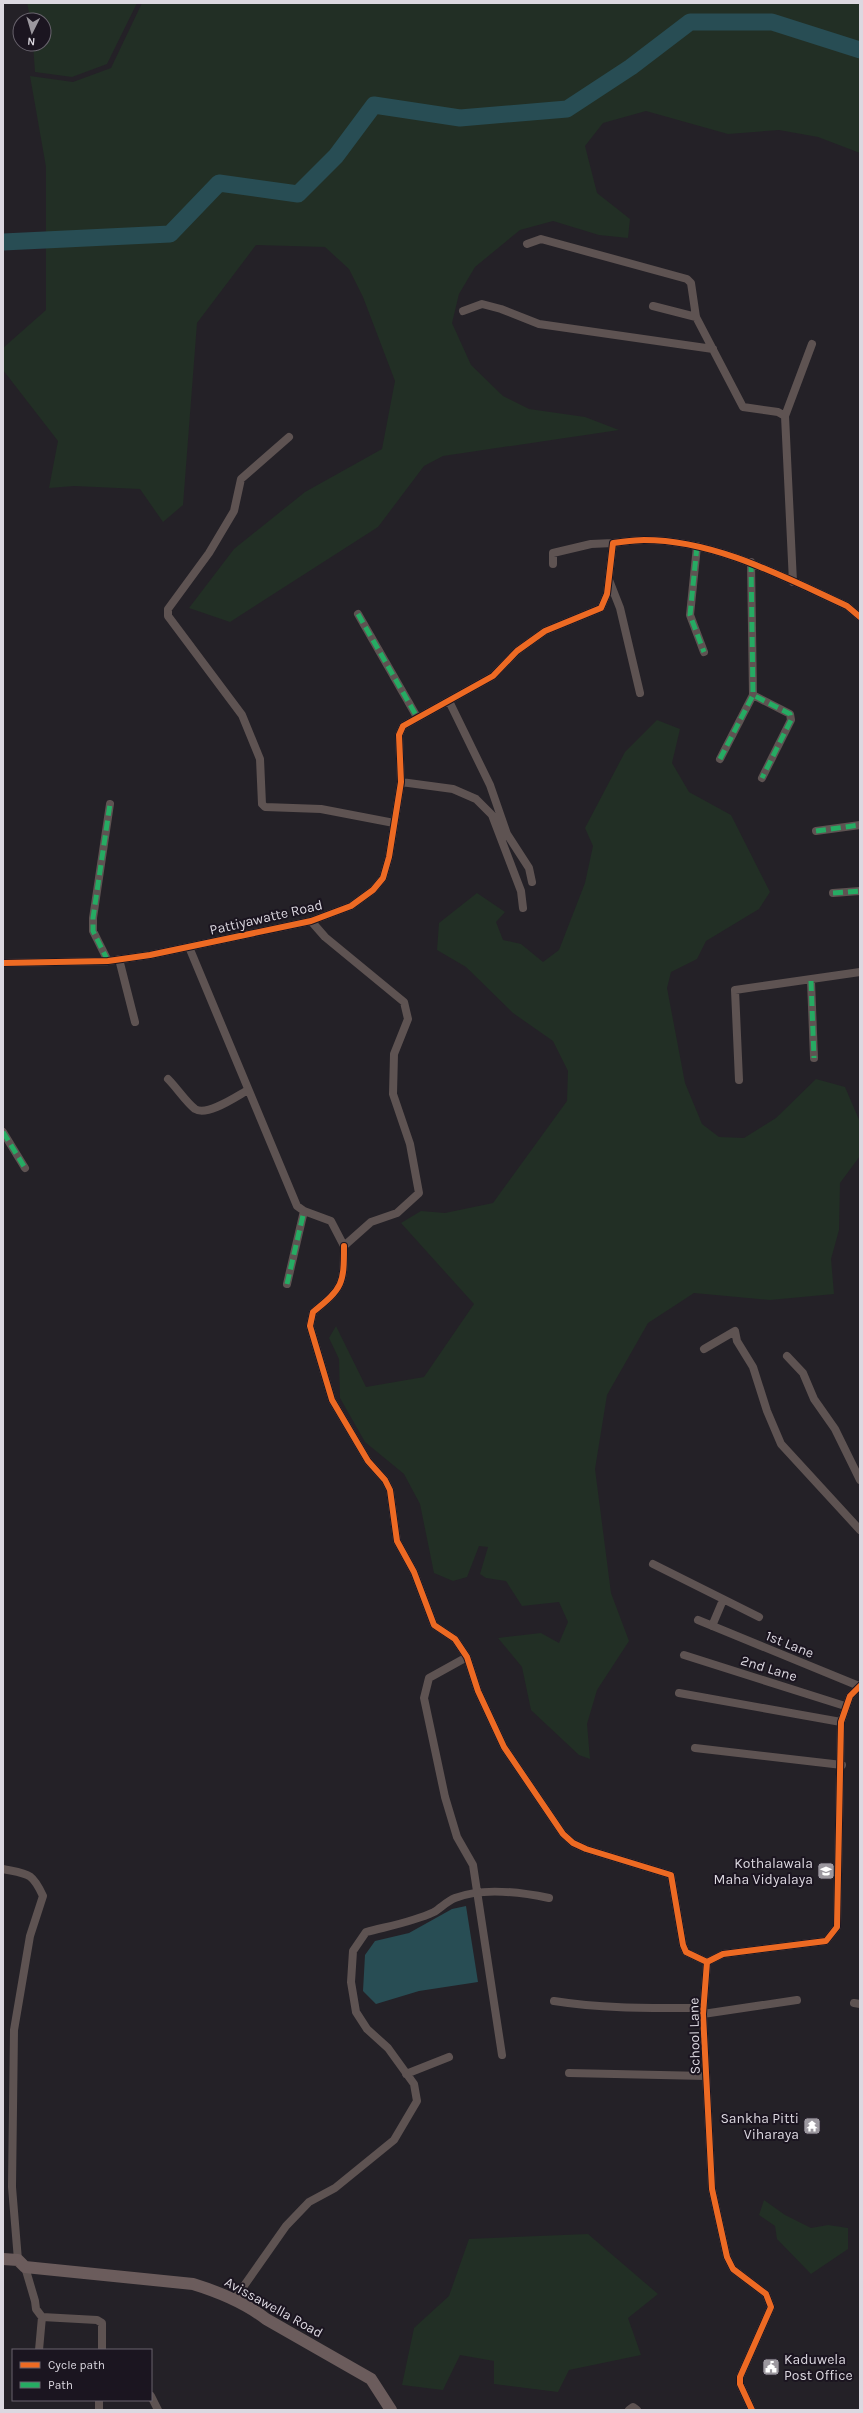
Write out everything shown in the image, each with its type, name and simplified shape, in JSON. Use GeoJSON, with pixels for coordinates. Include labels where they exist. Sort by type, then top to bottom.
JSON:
{"type":"FeatureCollection","features":[{"type":"Feature","properties":{"kind":"main road","name":"Avissawella Road"},"geometry":{"type":"LineString","coordinates":[[3,2259],[21,2264],[193,2284],[234,2300],[371,2379],[391,2410]]}},
{"type":"Feature","properties":{"kind":"street"},"geometry":{"type":"LineString","coordinates":[[527,244],[541,239],[687,280],[691,283],[696,317],[743,407],[778,412],[785,416]]}},
{"type":"Feature","properties":{"kind":"street"},"geometry":{"type":"LineString","coordinates":[[463,311],[482,304],[502,308],[539,324],[713,349]]}},
{"type":"Feature","properties":{"kind":"street"},"geometry":{"type":"LineString","coordinates":[[653,306],[696,317]]}},
{"type":"Feature","properties":{"kind":"street"},"geometry":{"type":"LineString","coordinates":[[793,582],[785,416],[812,344]]}},
{"type":"Feature","properties":{"kind":"street"},"geometry":{"type":"LineString","coordinates":[[289,437],[241,479],[234,511],[209,553],[170,606],[168,616],[242,715],[260,759],[262,804],[265,807],[320,809],[394,824]]}},
{"type":"Feature","properties":{"kind":"street"},"geometry":{"type":"LineString","coordinates":[[553,564],[553,553],[591,544],[644,540],[697,546],[751,562],[847,606],[860,617]]}},
{"type":"Feature","properties":{"kind":"street","name":"Pattiyawatte Road"},"geometry":{"type":"LineString","coordinates":[[3,963],[108,961],[189,947],[311,921],[352,906],[373,890],[383,878],[389,857],[401,782],[399,735],[403,726],[493,676],[517,651],[545,631],[601,608],[607,594],[613,543]]}},
{"type":"Feature","properties":{"kind":"street"},"geometry":{"type":"LineString","coordinates":[[697,546],[690,615],[704,652]]}},
{"type":"Feature","properties":{"kind":"street"},"geometry":{"type":"LineString","coordinates":[[720,758],[753,695],[751,562]]}},
{"type":"Feature","properties":{"kind":"street"},"geometry":{"type":"LineString","coordinates":[[608,579],[620,608],[640,693]]}},
{"type":"Feature","properties":{"kind":"street"},"geometry":{"type":"LineString","coordinates":[[358,614],[417,717]]}},
{"type":"Feature","properties":{"kind":"street"},"geometry":{"type":"LineString","coordinates":[[753,695],[790,714],[791,720],[762,778]]}},
{"type":"Feature","properties":{"kind":"street"},"geometry":{"type":"LineString","coordinates":[[449,701],[490,785],[507,834],[529,868],[532,882]]}},
{"type":"Feature","properties":{"kind":"street"},"geometry":{"type":"LineString","coordinates":[[401,782],[452,789],[476,799],[492,815],[521,891],[523,908]]}},
{"type":"Feature","properties":{"kind":"street"},"geometry":{"type":"LineString","coordinates":[[108,961],[93,930],[93,918],[110,804]]}},
{"type":"Feature","properties":{"kind":"street"},"geometry":{"type":"LineString","coordinates":[[816,831],[860,825]]}},
{"type":"Feature","properties":{"kind":"street"},"geometry":{"type":"LineString","coordinates":[[833,894],[860,891]]}},
{"type":"Feature","properties":{"kind":"street"},"geometry":{"type":"LineString","coordinates":[[311,921],[325,937],[404,1002],[408,1019],[394,1054],[393,1094],[410,1144],[419,1193],[397,1213],[371,1222],[344,1246]]}},
{"type":"Feature","properties":{"kind":"street"},"geometry":{"type":"LineString","coordinates":[[189,947],[297,1206],[304,1211],[331,1221],[344,1246],[344,1275],[336,1294],[312,1312],[310,1326],[332,1400],[368,1460],[385,1480],[390,1490],[397,1541],[414,1572],[434,1624],[455,1639],[466,1657],[478,1691],[504,1747],[563,1834],[574,1844],[586,1849],[671,1875],[683,1945],[686,1952],[707,1962],[723,1954],[826,1941],[833,1935],[837,1927],[837,1861],[842,1765],[841,1722],[845,1706],[859,1686]]}},
{"type":"Feature","properties":{"kind":"street"},"geometry":{"type":"LineString","coordinates":[[120,959],[135,1022]]}},
{"type":"Feature","properties":{"kind":"street"},"geometry":{"type":"LineString","coordinates":[[739,1080],[736,990],[811,981],[839,974],[860,972]]}},
{"type":"Feature","properties":{"kind":"street"},"geometry":{"type":"LineString","coordinates":[[811,981],[814,1058]]}},
{"type":"Feature","properties":{"kind":"street"},"geometry":{"type":"LineString","coordinates":[[168,1079],[195,1109],[202,1111],[214,1108],[248,1090]]}},
{"type":"Feature","properties":{"kind":"street"},"geometry":{"type":"LineString","coordinates":[[4,1136],[25,1168]]}},
{"type":"Feature","properties":{"kind":"street"},"geometry":{"type":"LineString","coordinates":[[287,1284],[304,1211]]}},
{"type":"Feature","properties":{"kind":"street"},"geometry":{"type":"LineString","coordinates":[[704,1349],[735,1331],[737,1341],[753,1367],[767,1411],[781,1444],[860,1530]]}},
{"type":"Feature","properties":{"kind":"street"},"geometry":{"type":"LineString","coordinates":[[787,1356],[803,1373],[814,1399],[835,1429],[860,1480]]}},
{"type":"Feature","properties":{"kind":"street","name":"1st Lane"},"geometry":{"type":"LineString","coordinates":[[653,1564],[759,1617]]}},
{"type":"Feature","properties":{"kind":"street"},"geometry":{"type":"LineString","coordinates":[[712,1626],[723,1600]]}},
{"type":"Feature","properties":{"kind":"street","name":"1st Lane"},"geometry":{"type":"LineString","coordinates":[[698,1620],[859,1686]]}},
{"type":"Feature","properties":{"kind":"street","name":"2nd Lane"},"geometry":{"type":"LineString","coordinates":[[684,1655],[845,1706]]}},
{"type":"Feature","properties":{"kind":"street"},"geometry":{"type":"LineString","coordinates":[[466,1657],[429,1678],[424,1698],[445,1797],[457,1838],[473,1865],[502,2055]]}},
{"type":"Feature","properties":{"kind":"street"},"geometry":{"type":"LineString","coordinates":[[679,1693],[841,1722]]}},
{"type":"Feature","properties":{"kind":"street"},"geometry":{"type":"LineString","coordinates":[[695,1748],[842,1765]]}},
{"type":"Feature","properties":{"kind":"street"},"geometry":{"type":"LineString","coordinates":[[3,1869],[24,1873],[35,1879],[43,1896],[30,1936],[14,2030],[12,2187],[21,2264],[36,2301],[36,2309],[42,2317],[39,2349]]}},
{"type":"Feature","properties":{"kind":"street"},"geometry":{"type":"LineString","coordinates":[[234,2300],[286,2226],[309,2202],[334,2188],[394,2140],[417,2101],[414,2084],[388,2048],[367,2029],[356,2012],[351,1982],[353,1952],[366,1932],[412,1920],[434,1911],[454,1898],[477,1893],[528,1893],[549,1898]]}},
{"type":"Feature","properties":{"kind":"street","name":"School Lane"},"geometry":{"type":"LineString","coordinates":[[707,1962],[703,2011],[712,2189],[727,2257],[733,2268],[766,2294],[771,2307],[740,2376],[740,2384],[752,2410]]}},
{"type":"Feature","properties":{"kind":"street"},"geometry":{"type":"LineString","coordinates":[[554,2001],[587,2006],[703,2011],[797,2000]]}},
{"type":"Feature","properties":{"kind":"street"},"geometry":{"type":"LineString","coordinates":[[406,2074],[449,2057]]}},
{"type":"Feature","properties":{"kind":"street"},"geometry":{"type":"LineString","coordinates":[[569,2073],[706,2076]]}},
{"type":"Feature","properties":{"kind":"street"},"geometry":{"type":"LineString","coordinates":[[42,2317],[97,2320],[102,2323],[102,2349]]}},
{"type":"Feature","properties":{"kind":"street"},"geometry":{"type":"LineString","coordinates":[[152,2398],[158,2410]]}},
{"type":"Feature","properties":{"kind":"street"},"geometry":{"type":"LineString","coordinates":[[629,2410],[633,2407],[637,2410]]}},
{"type":"Feature","properties":{"kind":"green space"},"geometry":{"type":"Polygon","coordinates":[[[27,3],[137,3],[107,64],[72,77],[35,72],[34,52],[52,52],[52,12],[29,12],[27,3]]]}},
{"type":"Feature","properties":{"kind":"green space"},"geometry":{"type":"Polygon","coordinates":[[[142,3],[860,3],[860,153],[818,137],[779,130],[728,134],[646,111],[603,123],[585,146],[597,193],[630,219],[628,238],[599,235],[553,221],[520,230],[475,267],[459,294],[452,323],[471,365],[503,396],[529,409],[585,417],[619,430],[443,456],[424,466],[378,527],[230,622],[189,608],[234,549],[305,492],[382,449],[395,381],[363,297],[349,269],[325,247],[256,245],[197,323],[183,505],[163,522],[140,489],[74,486],[49,488],[58,441],[3,370],[3,348],[46,310],[46,167],[30,76],[73,82],[111,68],[142,3]]]}},
{"type":"Feature","properties":{"kind":"green space"},"geometry":{"type":"Polygon","coordinates":[[[657,720],[680,729],[672,763],[689,792],[731,815],[770,892],[759,909],[706,941],[697,959],[671,972],[667,988],[685,1083],[702,1124],[719,1137],[744,1138],[776,1118],[816,1079],[845,1087],[860,1122],[860,1156],[840,1183],[839,1230],[831,1259],[834,1294],[770,1300],[694,1293],[648,1323],[607,1395],[595,1469],[611,1593],[629,1641],[597,1690],[587,1724],[590,1759],[579,1755],[531,1710],[522,1667],[498,1638],[541,1633],[559,1643],[568,1622],[559,1602],[522,1606],[506,1581],[486,1578],[480,1574],[488,1547],[479,1546],[467,1577],[453,1581],[434,1573],[420,1504],[404,1474],[365,1442],[340,1398],[339,1359],[329,1338],[336,1326],[366,1387],[424,1377],[474,1304],[401,1223],[421,1211],[445,1213],[493,1203],[567,1101],[568,1071],[553,1041],[513,1013],[466,967],[437,950],[439,923],[477,893],[505,912],[496,922],[503,940],[521,944],[543,962],[559,950],[585,883],[593,846],[585,828],[625,752],[657,720]]]}},
{"type":"Feature","properties":{"kind":"green space"},"geometry":{"type":"Polygon","coordinates":[[[764,2200],[785,2215],[811,2228],[828,2225],[848,2228],[848,2249],[811,2274],[777,2239],[775,2226],[759,2215],[764,2200]]]}},
{"type":"Feature","properties":{"kind":"green space"},"geometry":{"type":"Polygon","coordinates":[[[588,2234],[658,2294],[628,2318],[641,2355],[569,2370],[558,2392],[494,2384],[494,2361],[460,2355],[443,2390],[402,2385],[414,2328],[449,2296],[469,2239],[588,2234]]]}},
{"type":"Feature","properties":{"kind":"water"},"geometry":{"type":"Polygon","coordinates":[[[466,1906],[478,1982],[419,1991],[376,2004],[363,1991],[365,1955],[375,1941],[409,1933],[452,1909],[466,1906]]]}},
{"type":"Feature","properties":{"kind":"waterway"},"geometry":{"type":"LineString","coordinates":[[3,242],[170,234],[219,183],[298,194],[336,156],[374,105],[460,118],[567,109],[631,67],[690,22],[772,22],[860,50]]}},
{"type":"Feature","properties":{"kind":"marked path"},"geometry":{"type":"LineString","coordinates":[[697,546],[690,615],[704,652]]}},
{"type":"Feature","properties":{"kind":"marked path"},"geometry":{"type":"LineString","coordinates":[[751,562],[753,695]]}},
{"type":"Feature","properties":{"kind":"marked path"},"geometry":{"type":"LineString","coordinates":[[358,614],[417,717]]}},
{"type":"Feature","properties":{"kind":"marked path"},"geometry":{"type":"LineString","coordinates":[[720,759],[753,695],[790,714],[791,720],[762,778]]}},
{"type":"Feature","properties":{"kind":"marked path"},"geometry":{"type":"LineString","coordinates":[[108,961],[93,931],[93,918],[110,804]]}},
{"type":"Feature","properties":{"kind":"marked path"},"geometry":{"type":"LineString","coordinates":[[816,831],[860,825]]}},
{"type":"Feature","properties":{"kind":"marked path"},"geometry":{"type":"LineString","coordinates":[[833,893],[860,891]]}},
{"type":"Feature","properties":{"kind":"marked path"},"geometry":{"type":"LineString","coordinates":[[811,981],[814,1058]]}},
{"type":"Feature","properties":{"kind":"marked path"},"geometry":{"type":"LineString","coordinates":[[3,1132],[25,1168]]}},
{"type":"Feature","properties":{"kind":"marked path"},"geometry":{"type":"LineString","coordinates":[[287,1284],[304,1211]]}},
{"type":"Feature","properties":{"kind":"cycle path"},"geometry":{"type":"LineString","coordinates":[[3,963],[108,961],[150,955],[311,921],[351,906],[373,890],[383,878],[389,857],[401,782],[399,735],[403,726],[493,676],[517,651],[545,631],[601,608],[607,594],[613,543],[640,540],[671,542],[697,546],[723,553],[799,583],[847,606],[860,617]]}},
{"type":"Feature","properties":{"kind":"cycle path"},"geometry":{"type":"LineString","coordinates":[[344,1246],[343,1269],[340,1284],[336,1291],[313,1312],[310,1326],[332,1400],[368,1461],[385,1480],[390,1490],[397,1541],[414,1572],[434,1625],[455,1639],[467,1657],[478,1691],[504,1747],[563,1834],[573,1843],[586,1849],[671,1875],[683,1945],[686,1952],[707,1962]]}},
{"type":"Feature","properties":{"kind":"cycle path"},"geometry":{"type":"LineString","coordinates":[[752,2410],[740,2384],[740,2377],[771,2307],[766,2294],[733,2269],[727,2257],[712,2189],[703,2014],[707,1962],[723,1954],[826,1941],[837,1927],[841,1722],[850,1696],[860,1686]]}},
{"type":"Feature","properties":{"kind":"place","name":"Kothalawala Maha Vidyalaya"},"geometry":{"type":"Point","coordinates":[826,1871]}},
{"type":"Feature","properties":{"kind":"place","name":"Sankha Pitti Viharaya"},"geometry":{"type":"Point","coordinates":[812,2126]}},
{"type":"Feature","properties":{"kind":"place","name":"Kaduwela Post Office"},"geometry":{"type":"Point","coordinates":[771,2367]}}]}
